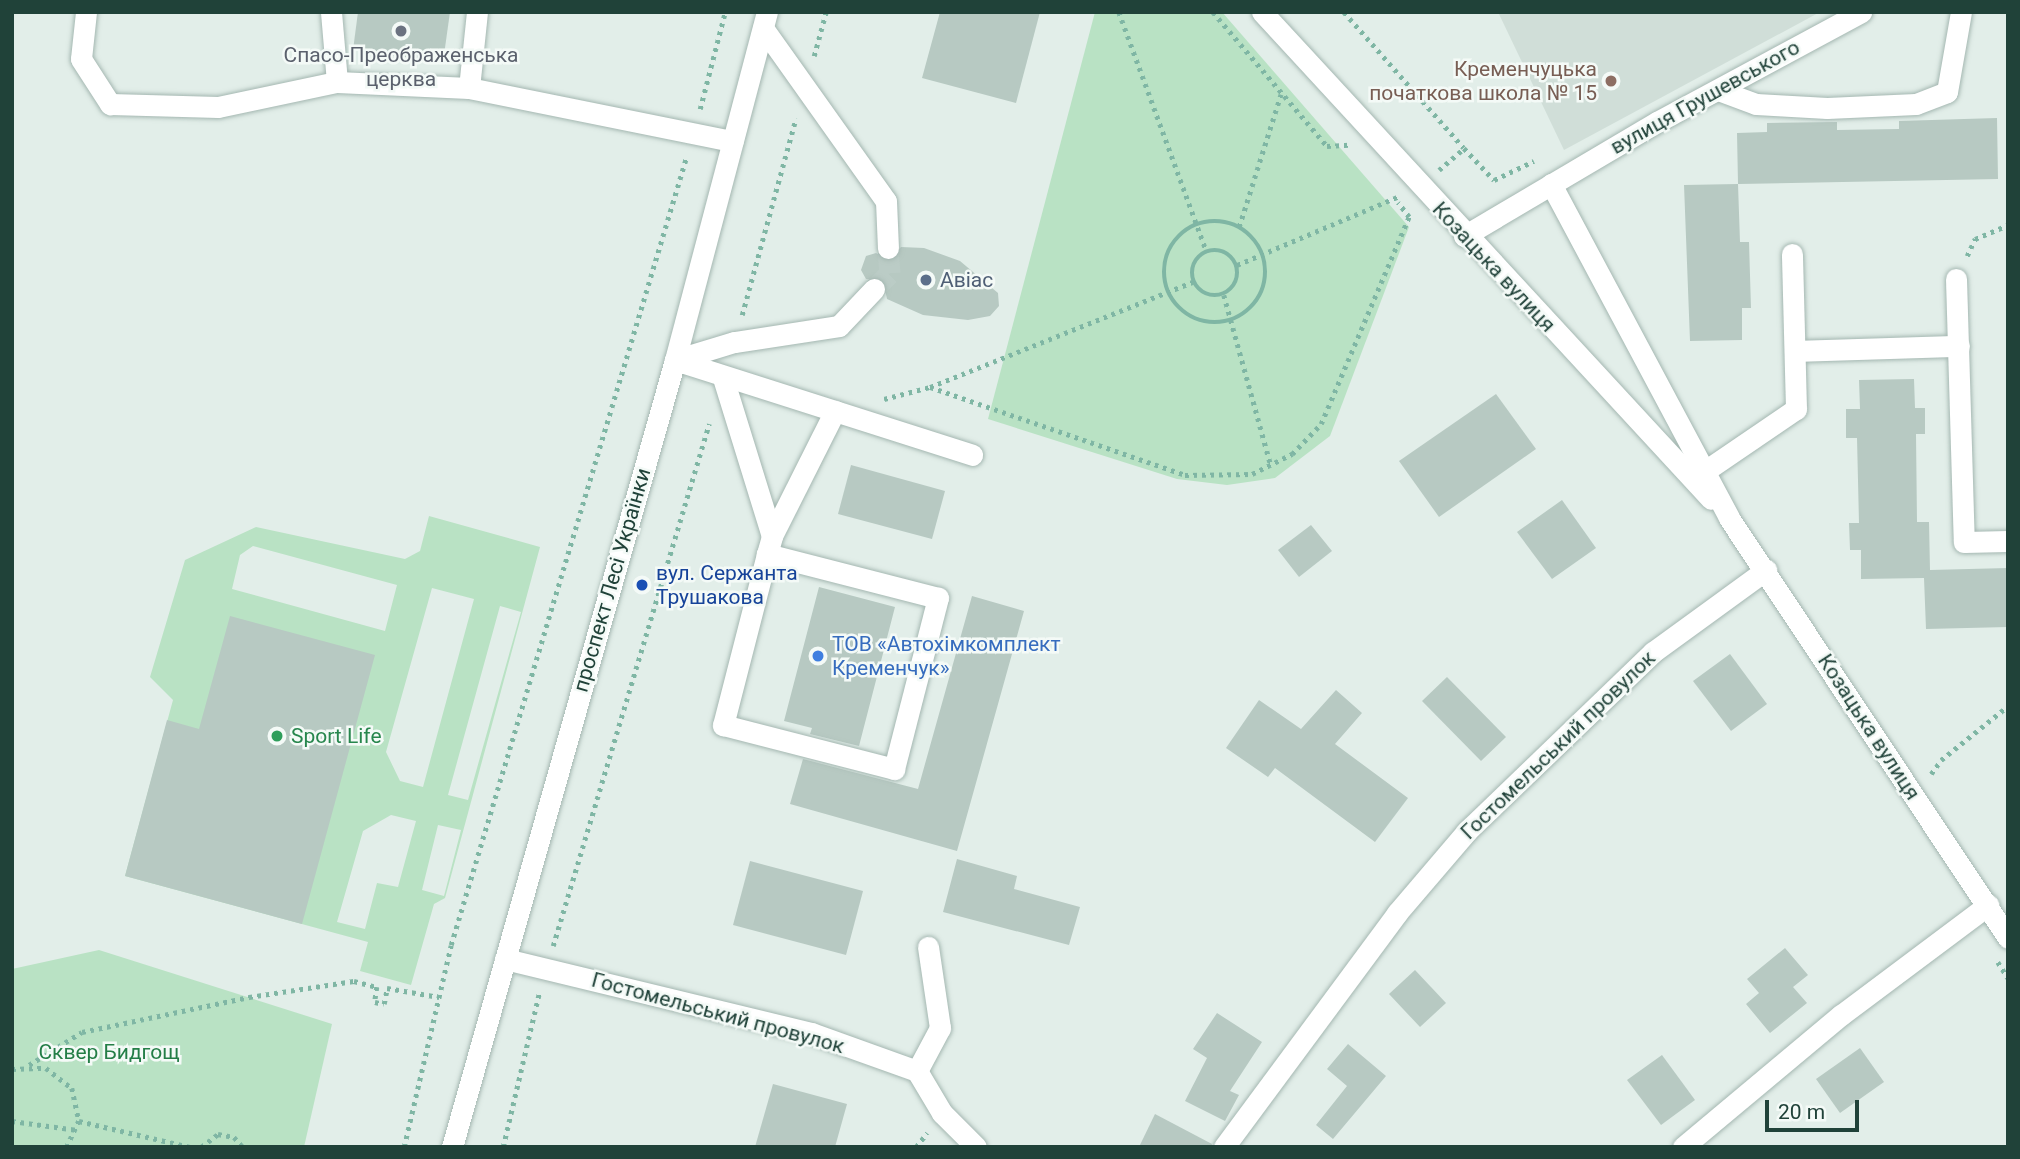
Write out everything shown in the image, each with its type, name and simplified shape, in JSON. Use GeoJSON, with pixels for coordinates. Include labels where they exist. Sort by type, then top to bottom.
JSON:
{"type":"FeatureCollection","features":[{"type":"Feature","properties":{"kind":"street"},"geometry":{"type":"LineString","coordinates":[[86,12],[81,60],[110,104],[218,107],[337,82],[469,88],[733,141]]}},
{"type":"Feature","properties":{"kind":"street"},"geometry":{"type":"LineString","coordinates":[[331,12],[337,82]]}},
{"type":"Feature","properties":{"kind":"street"},"geometry":{"type":"LineString","coordinates":[[469,88],[477,12]]}},
{"type":"Feature","properties":{"kind":"street","name":"Козацька вулиця"},"geometry":{"type":"LineString","coordinates":[[1262,12],[1464,236],[1728,518],[1766,570],[2008,938]]}},
{"type":"Feature","properties":{"kind":"street","name":"вулиця Грушевського"},"geometry":{"type":"LineString","coordinates":[[1464,236],[1551,184],[1861,12]]}},
{"type":"Feature","properties":{"kind":"street"},"geometry":{"type":"LineString","coordinates":[[1718,90],[1756,104],[1827,108],[1916,104],[1947,92],[1961,12]]}},
{"type":"Feature","properties":{"kind":"street"},"geometry":{"type":"LineString","coordinates":[[765,20],[805,87],[886,201],[888,248]]}},
{"type":"Feature","properties":{"kind":"street","name":"проспект Лесі Українки"},"geometry":{"type":"LineString","coordinates":[[452,1147],[675,360],[765,20]]}},
{"type":"Feature","properties":{"kind":"street","name":"Козацька вулиця"},"geometry":{"type":"LineString","coordinates":[[1551,184],[1728,518]]}},
{"type":"Feature","properties":{"kind":"street"},"geometry":{"type":"LineString","coordinates":[[1705,471],[1797,409],[1792,254]]}},
{"type":"Feature","properties":{"kind":"street"},"geometry":{"type":"LineString","coordinates":[[1956,279],[1964,542],[2008,541]]}},
{"type":"Feature","properties":{"kind":"street"},"geometry":{"type":"LineString","coordinates":[[675,360],[734,342],[839,326],[874,289]]}},
{"type":"Feature","properties":{"kind":"street"},"geometry":{"type":"LineString","coordinates":[[1796,351],[1959,346]]}},
{"type":"Feature","properties":{"kind":"street"},"geometry":{"type":"LineString","coordinates":[[675,360],[723,378],[972,455]]}},
{"type":"Feature","properties":{"kind":"street"},"geometry":{"type":"LineString","coordinates":[[723,378],[769,545]]}},
{"type":"Feature","properties":{"kind":"street"},"geometry":{"type":"LineString","coordinates":[[769,545],[938,598],[894,769],[723,726],[769,545],[835,411]]}},
{"type":"Feature","properties":{"kind":"street","name":"Гостомельський провулок"},"geometry":{"type":"LineString","coordinates":[[1224,1147],[1397,913],[1467,831],[1653,652],[1766,570]]}},
{"type":"Feature","properties":{"kind":"street"},"geometry":{"type":"LineString","coordinates":[[1683,1147],[1841,1015],[1988,905]]}},
{"type":"Feature","properties":{"kind":"street"},"geometry":{"type":"LineString","coordinates":[[928,947],[940,1028],[916,1071],[942,1113],[976,1147]]}},
{"type":"Feature","properties":{"kind":"street","name":"Гостомельський провулок"},"geometry":{"type":"LineString","coordinates":[[505,959],[810,1033],[916,1071]]}},
{"type":"Feature","properties":{"kind":"path"},"geometry":{"type":"LineString","coordinates":[[404,1147],[439,997],[694,133],[725,12]]}},
{"type":"Feature","properties":{"kind":"path"},"geometry":{"type":"LineString","coordinates":[[734,342],[826,12]]}},
{"type":"Feature","properties":{"kind":"path"},"geometry":{"type":"LineString","coordinates":[[1119,12],[1199,223],[1207,252]]}},
{"type":"Feature","properties":{"kind":"path"},"geometry":{"type":"LineString","coordinates":[[1213,12],[1327,146],[1356,144]]}},
{"type":"Feature","properties":{"kind":"path"},"geometry":{"type":"LineString","coordinates":[[1344,12],[1464,148]]}},
{"type":"Feature","properties":{"kind":"path"},"geometry":{"type":"LineString","coordinates":[[1240,227],[1281,93]]}},
{"type":"Feature","properties":{"kind":"path"},"geometry":{"type":"LineString","coordinates":[[930,387],[1185,475],[1252,474],[1271,466],[1292,454],[1321,424],[1409,217],[1387,187]]}},
{"type":"Feature","properties":{"kind":"path"},"geometry":{"type":"LineString","coordinates":[[1237,265],[1420,187]]}},
{"type":"Feature","properties":{"kind":"path"},"geometry":{"type":"LineString","coordinates":[[1220,221],[1240,227],[1256,241],[1262,254],[1264,288],[1248,312],[1232,322],[1196,320],[1184,314],[1167,292],[1163,278],[1168,251],[1176,239],[1199,223],[1220,221]]}},
{"type":"Feature","properties":{"kind":"path"},"geometry":{"type":"LineString","coordinates":[[1956,279],[1975,239],[2008,225]]}},
{"type":"Feature","properties":{"kind":"path"},"geometry":{"type":"LineString","coordinates":[[1222,251],[1237,265],[1236,284],[1224,295],[1203,293],[1194,282],[1196,261],[1207,252],[1222,251]]}},
{"type":"Feature","properties":{"kind":"path"},"geometry":{"type":"LineString","coordinates":[[835,411],[930,387],[1194,282]]}},
{"type":"Feature","properties":{"kind":"path"},"geometry":{"type":"LineString","coordinates":[[1224,295],[1271,466]]}},
{"type":"Feature","properties":{"kind":"path"},"geometry":{"type":"LineString","coordinates":[[503,1147],[546,968],[723,378]]}},
{"type":"Feature","properties":{"kind":"path"},"geometry":{"type":"LineString","coordinates":[[1914,797],[1941,760],[2008,706]]}},
{"type":"Feature","properties":{"kind":"path"},"geometry":{"type":"LineString","coordinates":[[12,1069],[29,1065],[82,1032],[249,997],[354,981],[377,987],[375,1002],[384,1004],[387,988],[439,997]]}},
{"type":"Feature","properties":{"kind":"path"},"geometry":{"type":"LineString","coordinates":[[29,1065],[61,1076],[72,1088],[79,1121],[78,1130],[67,1147]]}},
{"type":"Feature","properties":{"kind":"path"},"geometry":{"type":"LineString","coordinates":[[12,1121],[78,1130]]}},
{"type":"Feature","properties":{"kind":"path"},"geometry":{"type":"LineString","coordinates":[[79,1121],[190,1147]]}},
{"type":"Feature","properties":{"kind":"path"},"geometry":{"type":"LineString","coordinates":[[201,1147],[218,1134],[234,1137],[243,1147]]}},
{"type":"Feature","properties":{"kind":"shaded area","name":"Кременчуцька початкова школа № 15"},"geometry":{"type":"Polygon","coordinates":[[[1498,12],[1820,12],[1564,150],[1498,12]]]}},
{"type":"Feature","properties":{"kind":"green space"},"geometry":{"type":"Polygon","coordinates":[[[1095,12],[1222,12],[1409,227],[1330,436],[1275,478],[1227,485],[1177,479],[988,419],[1095,12]]]}},
{"type":"Feature","properties":{"kind":"green space","name":"Sport Life"},"geometry":{"type":"Polygon","coordinates":[[[429,516],[540,547],[445,898],[434,904],[411,985],[360,971],[368,942],[125,876],[173,700],[150,677],[185,560],[256,527],[405,559],[420,551],[429,516]],[[253,546],[240,555],[232,589],[385,631],[397,585],[253,546]],[[432,588],[386,752],[400,781],[423,787],[474,599],[432,588]],[[500,606],[448,795],[468,800],[521,612],[500,606]],[[391,815],[363,831],[337,922],[365,929],[377,883],[398,887],[416,821],[391,815]],[[438,825],[422,890],[444,896],[461,830],[438,825]]]}},
{"type":"Feature","properties":{"kind":"green space","name":"Сквер Бидгощ"},"geometry":{"type":"Polygon","coordinates":[[[99,950],[332,1024],[304,1147],[12,1147],[12,969],[99,950]]]}},
{"type":"Feature","properties":{"kind":"building","name":"Спасо-Преображенська церква"},"geometry":{"type":"Polygon","coordinates":[[[358,12],[450,12],[443,62],[353,50],[358,12]]]}},
{"type":"Feature","properties":{"kind":"building"},"geometry":{"type":"Polygon","coordinates":[[[940,12],[1040,12],[1016,103],[922,78],[940,12]]]}},
{"type":"Feature","properties":{"kind":"building"},"geometry":{"type":"Polygon","coordinates":[[[1997,118],[1998,179],[1738,184],[1737,133],[1767,132],[1767,123],[1837,122],[1837,130],[1899,129],[1899,121],[1997,118]]]}},
{"type":"Feature","properties":{"kind":"building"},"geometry":{"type":"Polygon","coordinates":[[[1738,184],[1740,242],[1749,242],[1751,308],[1742,308],[1742,340],[1690,341],[1684,185],[1738,184]]]}},
{"type":"Feature","properties":{"kind":"building","name":"Авіас"},"geometry":{"type":"Polygon","coordinates":[[[901,247],[924,248],[960,261],[998,293],[999,306],[990,316],[968,320],[923,315],[887,299],[883,280],[866,279],[861,270],[866,256],[876,253],[889,261],[901,247]]]}},
{"type":"Feature","properties":{"kind":"building"},"geometry":{"type":"Polygon","coordinates":[[[1914,379],[1915,408],[1925,408],[1925,434],[1916,434],[1917,522],[1929,522],[1930,570],[2008,568],[2008,627],[1926,629],[1924,578],[1861,579],[1861,550],[1850,550],[1849,523],[1859,523],[1857,438],[1846,438],[1846,409],[1860,409],[1859,380],[1914,379]]]}},
{"type":"Feature","properties":{"kind":"building"},"geometry":{"type":"Polygon","coordinates":[[[1496,394],[1536,449],[1439,517],[1399,461],[1496,394]]]}},
{"type":"Feature","properties":{"kind":"building"},"geometry":{"type":"Polygon","coordinates":[[[851,465],[945,491],[932,539],[838,514],[851,465]]]}},
{"type":"Feature","properties":{"kind":"building"},"geometry":{"type":"Polygon","coordinates":[[[1562,500],[1596,548],[1552,579],[1517,532],[1562,500]]]}},
{"type":"Feature","properties":{"kind":"building"},"geometry":{"type":"Polygon","coordinates":[[[1311,525],[1332,551],[1299,577],[1278,550],[1311,525]]]}},
{"type":"Feature","properties":{"kind":"building"},"geometry":{"type":"Polygon","coordinates":[[[819,587],[895,607],[859,746],[810,734],[812,728],[784,721],[819,587]]]}},
{"type":"Feature","properties":{"kind":"building"},"geometry":{"type":"Polygon","coordinates":[[[972,596],[1024,611],[957,851],[790,804],[803,759],[918,789],[972,596]]]}},
{"type":"Feature","properties":{"kind":"building"},"geometry":{"type":"Polygon","coordinates":[[[230,616],[375,655],[302,924],[125,876],[167,720],[199,729],[230,616]]]}},
{"type":"Feature","properties":{"kind":"building"},"geometry":{"type":"Polygon","coordinates":[[[1730,654],[1767,704],[1731,731],[1693,681],[1730,654]]]}},
{"type":"Feature","properties":{"kind":"building"},"geometry":{"type":"Polygon","coordinates":[[[1447,677],[1506,737],[1481,761],[1422,701],[1447,677]]]}},
{"type":"Feature","properties":{"kind":"building"},"geometry":{"type":"Polygon","coordinates":[[[1336,690],[1362,713],[1335,744],[1408,798],[1375,842],[1275,768],[1268,777],[1226,748],[1259,700],[1301,729],[1336,690]]]}},
{"type":"Feature","properties":{"kind":"building"},"geometry":{"type":"Polygon","coordinates":[[[957,859],[1017,876],[1014,889],[1080,907],[1069,945],[943,912],[957,859]]]}},
{"type":"Feature","properties":{"kind":"building"},"geometry":{"type":"Polygon","coordinates":[[[750,861],[863,891],[846,955],[733,925],[750,861]]]}},
{"type":"Feature","properties":{"kind":"building"},"geometry":{"type":"Polygon","coordinates":[[[1785,948],[1808,975],[1793,987],[1807,1003],[1770,1033],[1746,1004],[1759,993],[1747,979],[1785,948]]]}},
{"type":"Feature","properties":{"kind":"building"},"geometry":{"type":"Polygon","coordinates":[[[1415,970],[1446,1003],[1420,1027],[1389,994],[1415,970]]]}},
{"type":"Feature","properties":{"kind":"building"},"geometry":{"type":"Polygon","coordinates":[[[1217,1013],[1262,1042],[1230,1091],[1239,1095],[1225,1121],[1185,1101],[1207,1058],[1193,1049],[1217,1013]]]}},
{"type":"Feature","properties":{"kind":"building"},"geometry":{"type":"Polygon","coordinates":[[[1348,1044],[1386,1076],[1333,1139],[1316,1125],[1347,1086],[1327,1069],[1348,1044]]]}},
{"type":"Feature","properties":{"kind":"building"},"geometry":{"type":"Polygon","coordinates":[[[1860,1048],[1884,1082],[1840,1113],[1816,1079],[1860,1048]]]}},
{"type":"Feature","properties":{"kind":"building"},"geometry":{"type":"Polygon","coordinates":[[[1662,1055],[1695,1100],[1661,1125],[1627,1080],[1662,1055]]]}},
{"type":"Feature","properties":{"kind":"building"},"geometry":{"type":"Polygon","coordinates":[[[773,1084],[847,1104],[835,1147],[755,1147],[773,1084]]]}},
{"type":"Feature","properties":{"kind":"building"},"geometry":{"type":"Polygon","coordinates":[[[1155,1114],[1212,1144],[1211,1147],[1139,1147],[1155,1114]]]}},
{"type":"Feature","properties":{"kind":"tunnel"},"geometry":{"type":"LineString","coordinates":[[874,289],[890,273],[888,248]]}},
{"type":"Feature","properties":{"kind":"place","name":"Спасо-Преображенська церква"},"geometry":{"type":"Point","coordinates":[401,31]}},
{"type":"Feature","properties":{"kind":"place","name":"Кременчуцька початкова школа № 15"},"geometry":{"type":"Point","coordinates":[1611,81]}},
{"type":"Feature","properties":{"kind":"place","name":"Авіас"},"geometry":{"type":"Point","coordinates":[926,280]}},
{"type":"Feature","properties":{"kind":"place","name":"вул. Сержанта Трушакова"},"geometry":{"type":"Point","coordinates":[642,585]}},
{"type":"Feature","properties":{"kind":"place","name":"ТОВ «Автохімкомплект Кременчук»"},"geometry":{"type":"Point","coordinates":[818,656]}},
{"type":"Feature","properties":{"kind":"place","name":"Sport Life"},"geometry":{"type":"Point","coordinates":[277,736]}}]}
